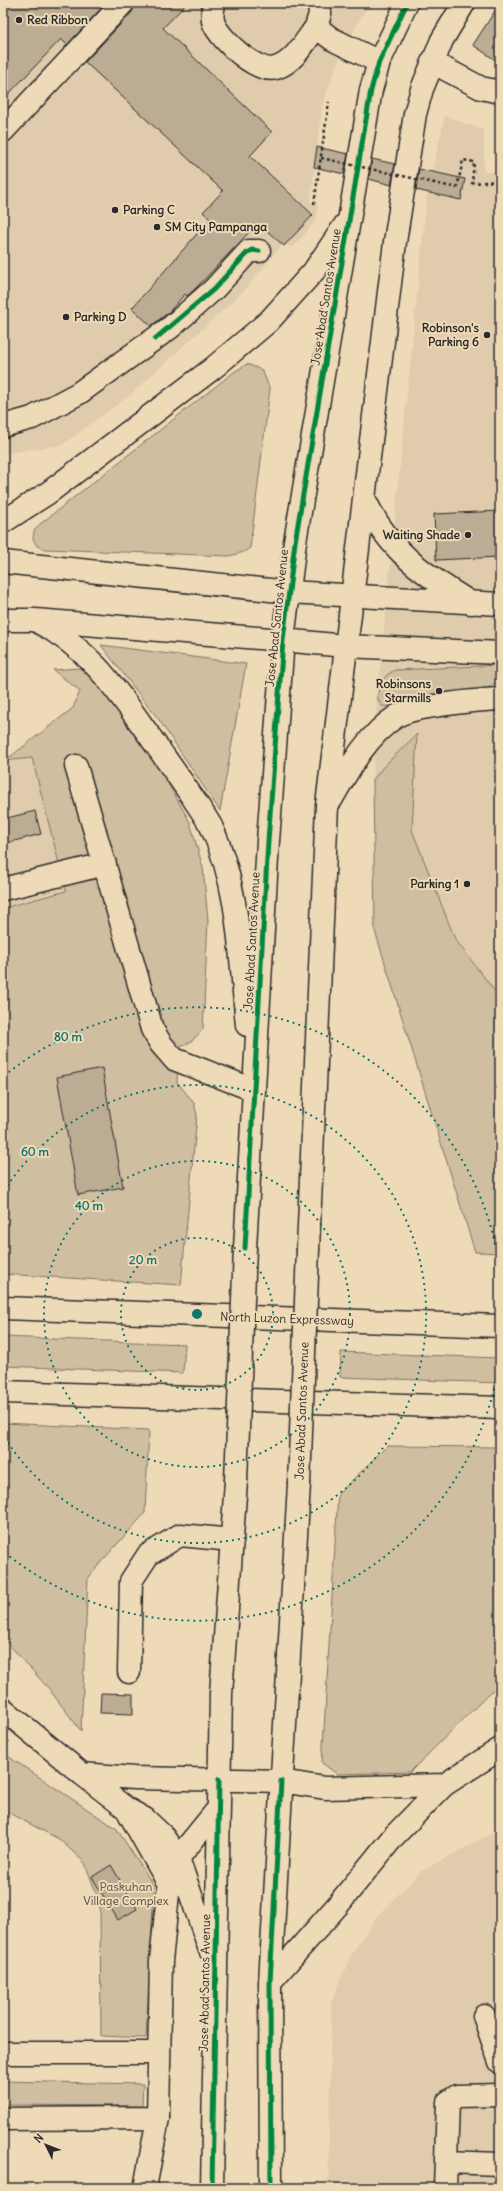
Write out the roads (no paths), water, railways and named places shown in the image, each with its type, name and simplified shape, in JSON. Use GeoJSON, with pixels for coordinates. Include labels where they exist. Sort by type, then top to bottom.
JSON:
{"type":"FeatureCollection","features":[{"type":"Feature","properties":{"kind":"main road"},"geometry":{"type":"LineString","coordinates":[[3,132],[123,3]]}},
{"type":"Feature","properties":{"kind":"main road"},"geometry":{"type":"LineString","coordinates":[[214,3],[213,18],[219,32],[247,60],[264,69],[274,69],[293,57],[316,27],[320,14],[319,3]]}},
{"type":"Feature","properties":{"kind":"main road","name":"Jose Abad Santos Avenue"},"geometry":{"type":"LineString","coordinates":[[212,2188],[221,1694],[236,1481],[245,1248],[268,841],[283,640],[295,542],[366,118],[380,62],[407,3]]}},
{"type":"Feature","properties":{"kind":"main road","name":"Jose Abad Santos Avenue"},"geometry":{"type":"LineString","coordinates":[[271,2188],[270,1982],[299,1484],[327,806],[345,646],[365,500],[394,242],[415,114],[432,62],[442,40],[464,3]]}},
{"type":"Feature","properties":{"kind":"main road"},"geometry":{"type":"LineString","coordinates":[[316,27],[332,39],[380,62]]}},
{"type":"Feature","properties":{"kind":"main road"},"geometry":{"type":"LineString","coordinates":[[432,62],[481,88],[500,92]]}},
{"type":"Feature","properties":{"kind":"main road"},"geometry":{"type":"LineString","coordinates":[[3,522],[54,489],[212,369],[269,321],[314,270],[350,217]]}},
{"type":"Feature","properties":{"kind":"main road"},"geometry":{"type":"LineString","coordinates":[[3,426],[32,418],[79,393],[171,328],[214,289],[249,251],[259,251]]}},
{"type":"Feature","properties":{"kind":"main road"},"geometry":{"type":"LineString","coordinates":[[365,500],[380,525],[404,557],[418,569],[471,603]]}},
{"type":"Feature","properties":{"kind":"main road"},"geometry":{"type":"LineString","coordinates":[[3,562],[289,592],[500,604]]}},
{"type":"Feature","properties":{"kind":"main road"},"geometry":{"type":"LineString","coordinates":[[3,620],[35,620],[345,646],[500,652]]}},
{"type":"Feature","properties":{"kind":"main road"},"geometry":{"type":"LineString","coordinates":[[35,620],[59,632],[102,671],[211,826],[221,846],[232,887],[254,1090],[174,1059],[161,1044],[152,1029],[76,766]]}},
{"type":"Feature","properties":{"kind":"main road"},"geometry":{"type":"LineString","coordinates":[[327,806],[368,740],[398,715],[451,704],[500,699]]}},
{"type":"Feature","properties":{"kind":"main road"},"geometry":{"type":"LineString","coordinates":[[3,889],[105,864]]}},
{"type":"Feature","properties":{"kind":"main road","name":"North Luzon Expressway"},"geometry":{"type":"LineString","coordinates":[[3,1308],[500,1326]]}},
{"type":"Feature","properties":{"kind":"main road"},"geometry":{"type":"LineString","coordinates":[[3,1392],[500,1408]]}},
{"type":"Feature","properties":{"kind":"main road"},"geometry":{"type":"LineString","coordinates":[[128,1672],[131,1581],[148,1556],[180,1535],[232,1540]]}},
{"type":"Feature","properties":{"kind":"main road"},"geometry":{"type":"LineString","coordinates":[[3,1709],[127,1809],[154,1826],[178,1858],[215,1965]]}},
{"type":"Feature","properties":{"kind":"main road"},"geometry":{"type":"LineString","coordinates":[[270,1982],[393,1837],[444,1785],[500,1749]]}},
{"type":"Feature","properties":{"kind":"main road"},"geometry":{"type":"LineString","coordinates":[[82,1774],[134,1778],[281,1781],[326,1788],[444,1785]]}},
{"type":"Feature","properties":{"kind":"main road"},"geometry":{"type":"LineString","coordinates":[[145,2188],[158,2118],[158,2053],[161,1961],[169,1884],[178,1858],[218,1808]]}},
{"type":"Feature","properties":{"kind":"main road"},"geometry":{"type":"LineString","coordinates":[[127,1809],[169,1884]]}},
{"type":"Feature","properties":{"kind":"main road"},"geometry":{"type":"LineString","coordinates":[[484,2016],[500,2062]]}},
{"type":"Feature","properties":{"kind":"main road"},"geometry":{"type":"LineString","coordinates":[[3,2053],[158,2053]]}},
{"type":"Feature","properties":{"kind":"main road"},"geometry":{"type":"LineString","coordinates":[[445,2188],[448,2102],[457,2096],[500,2095]]}},
{"type":"Feature","properties":{"kind":"main road"},"geometry":{"type":"LineString","coordinates":[[3,2118],[158,2118]]}},
{"type":"Feature","properties":{"kind":"main road"},"geometry":{"type":"LineString","coordinates":[[446,2162],[500,2164]]}},
{"type":"Feature","properties":{"kind":"place","name":"Red Ribbon"},"geometry":{"type":"Point","coordinates":[19,20]}},
{"type":"Feature","properties":{"kind":"place","name":"Parking C"},"geometry":{"type":"Point","coordinates":[115,210]}},
{"type":"Feature","properties":{"kind":"place","name":"SM City Pampanga"},"geometry":{"type":"Point","coordinates":[157,227]}},
{"type":"Feature","properties":{"kind":"place","name":"Parking D"},"geometry":{"type":"Point","coordinates":[66,317]}},
{"type":"Feature","properties":{"kind":"place","name":"Robinson's Parking 6"},"geometry":{"type":"Point","coordinates":[487,335]}},
{"type":"Feature","properties":{"kind":"place","name":"Waiting Shade"},"geometry":{"type":"Point","coordinates":[468,535]}},
{"type":"Feature","properties":{"kind":"place","name":"Robinsons Starmills"},"geometry":{"type":"Point","coordinates":[439,691]}},
{"type":"Feature","properties":{"kind":"place","name":"Parking 1"},"geometry":{"type":"Point","coordinates":[467,884]}},
{"type":"Feature","properties":{"kind":"park label","name":"Paskuhan Village Complex"},"geometry":{"type":"Point","coordinates":[126,1894]}}]}
